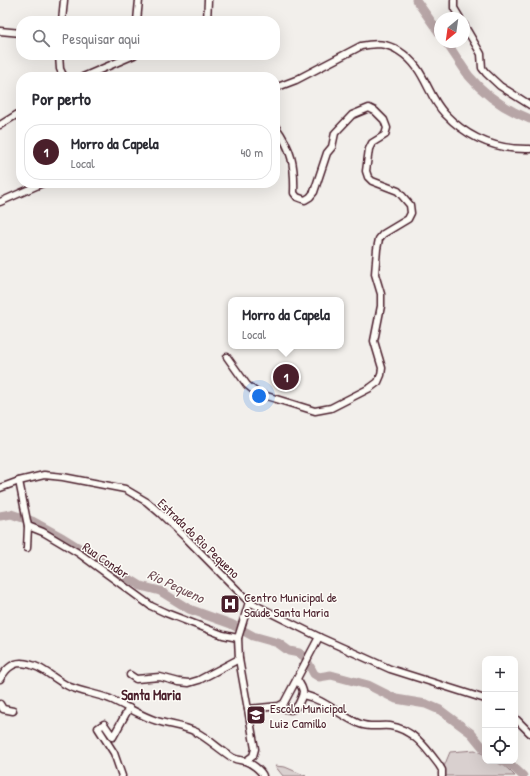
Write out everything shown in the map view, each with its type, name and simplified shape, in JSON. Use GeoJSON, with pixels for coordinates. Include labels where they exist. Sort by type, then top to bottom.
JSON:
{"type":"FeatureCollection","features":[{"type":"Feature","properties":{"kind":"street"},"geometry":{"type":"LineString","coordinates":[[62,16],[64,0]]}},
{"type":"Feature","properties":{"kind":"street"},"geometry":{"type":"LineString","coordinates":[[137,16],[139,0]]}},
{"type":"Feature","properties":{"kind":"street"},"geometry":{"type":"LineString","coordinates":[[207,16],[208,0]]}},
{"type":"Feature","properties":{"kind":"street"},"geometry":{"type":"LineString","coordinates":[[454,0],[454,8],[456,12]]}},
{"type":"Feature","properties":{"kind":"street"},"geometry":{"type":"LineString","coordinates":[[0,31],[16,33]]}},
{"type":"Feature","properties":{"kind":"street"},"geometry":{"type":"LineString","coordinates":[[470,35],[482,54],[482,68],[500,86],[530,105]]}},
{"type":"Feature","properties":{"kind":"street"},"geometry":{"type":"LineString","coordinates":[[280,86],[296,80],[362,46],[373,43],[384,44],[395,48],[409,57],[417,66],[444,113],[470,135],[484,142],[499,146],[530,149]]}},
{"type":"Feature","properties":{"kind":"street"},"geometry":{"type":"LineString","coordinates":[[60,60],[62,72]]}},
{"type":"Feature","properties":{"kind":"street"},"geometry":{"type":"LineString","coordinates":[[94,72],[122,60]]}},
{"type":"Feature","properties":{"kind":"street"},"geometry":{"type":"LineString","coordinates":[[227,357],[247,385],[257,393],[315,411],[331,408],[370,388],[378,382],[381,375],[382,368],[374,341],[381,306],[381,294],[375,274],[377,249],[379,239],[383,234],[408,219],[411,213],[410,205],[398,191],[372,181],[368,177],[366,171],[369,149],[372,143],[385,135],[387,128],[384,120],[375,111],[369,108],[352,115],[341,126],[335,133],[332,146],[327,153],[314,192],[310,198],[305,200],[298,197],[294,193],[294,172],[292,159],[285,141],[280,134]]}},
{"type":"Feature","properties":{"kind":"street"},"geometry":{"type":"LineString","coordinates":[[0,125],[16,115]]}},
{"type":"Feature","properties":{"kind":"street"},"geometry":{"type":"LineString","coordinates":[[0,202],[32,188]]}},
{"type":"Feature","properties":{"kind":"street","name":"Estrada do Rio Pequeno"},"geometry":{"type":"LineString","coordinates":[[0,488],[20,481],[44,476],[63,477],[125,489],[151,506],[185,537],[249,602],[319,637],[390,669],[482,698]]}},
{"type":"Feature","properties":{"kind":"street"},"geometry":{"type":"LineString","coordinates":[[20,481],[28,525],[27,548]]}},
{"type":"Feature","properties":{"kind":"street","name":"Rua Condor"},"geometry":{"type":"LineString","coordinates":[[28,525],[80,554],[151,606],[223,635],[238,636]]}},
{"type":"Feature","properties":{"kind":"street"},"geometry":{"type":"LineString","coordinates":[[246,761],[253,756],[255,749],[239,659],[238,636],[249,602]]}},
{"type":"Feature","properties":{"kind":"street"},"geometry":{"type":"LineString","coordinates":[[248,709],[279,706],[285,702],[319,637]]}},
{"type":"Feature","properties":{"kind":"street"},"geometry":{"type":"LineString","coordinates":[[130,675],[136,679],[160,676],[189,683],[200,680],[239,659]]}},
{"type":"Feature","properties":{"kind":"street"},"geometry":{"type":"LineString","coordinates":[[0,679],[6,670],[15,664],[22,663],[36,666],[67,685],[111,699],[156,721],[194,731],[212,742],[230,756],[246,761],[259,770],[263,776]]}},
{"type":"Feature","properties":{"kind":"street"},"geometry":{"type":"LineString","coordinates":[[279,706],[286,710],[294,710],[298,705],[303,695],[301,686],[297,679]]}},
{"type":"Feature","properties":{"kind":"street"},"geometry":{"type":"LineString","coordinates":[[303,695],[314,698],[363,725],[391,726],[416,737],[440,765],[442,776]]}},
{"type":"Feature","properties":{"kind":"street"},"geometry":{"type":"LineString","coordinates":[[0,704],[3,709],[12,711]]}},
{"type":"Feature","properties":{"kind":"street"},"geometry":{"type":"LineString","coordinates":[[122,776],[114,754],[98,728],[104,724],[113,737],[129,708]]}},
{"type":"Feature","properties":{"kind":"street"},"geometry":{"type":"LineString","coordinates":[[518,721],[530,733]]}},
{"type":"Feature","properties":{"kind":"shaded area"},"geometry":{"type":"Polygon","coordinates":[[[475,750],[482,754],[482,764],[502,764],[515,776],[440,776],[450,752],[475,750]]]}},
{"type":"Feature","properties":{"kind":"shaded area"},"geometry":{"type":"Polygon","coordinates":[[[275,766],[285,767],[306,776],[283,776],[275,766]]]}},
{"type":"Feature","properties":{"kind":"waterway"},"geometry":{"type":"LineString","coordinates":[[416,0],[434,26]]}},
{"type":"Feature","properties":{"kind":"waterway"},"geometry":{"type":"LineString","coordinates":[[450,48],[469,76],[489,96],[513,111],[530,119]]}},
{"type":"Feature","properties":{"kind":"waterway","name":"Rio Pequeno"},"geometry":{"type":"LineString","coordinates":[[0,516],[11,514],[32,521],[63,538],[141,586],[160,591],[189,609],[231,624],[253,636],[278,643],[289,651],[299,653],[305,657],[314,674],[319,677],[331,675],[368,685],[396,699],[426,704],[440,710],[471,733],[482,746]]}},
{"type":"Feature","properties":{"kind":"waterway","name":"Rio Pequeno"},"geometry":{"type":"LineString","coordinates":[[510,764],[523,776]]}},
{"type":"Feature","properties":{"kind":"place","name":"Morro da Capela"},"geometry":{"type":"Point","coordinates":[286,377]}},
{"type":"Feature","properties":{"kind":"place","name":"Centro Municipal de Saúde Santa Maria"},"geometry":{"type":"Point","coordinates":[230,604]}},
{"type":"Feature","properties":{"kind":"place","name":"Escola Municipal Luiz Camillo"},"geometry":{"type":"Point","coordinates":[256,715]}},
{"type":"Feature","properties":{"kind":"district","name":"Santa Maria"},"geometry":{"type":"Point","coordinates":[151,695]}}]}
